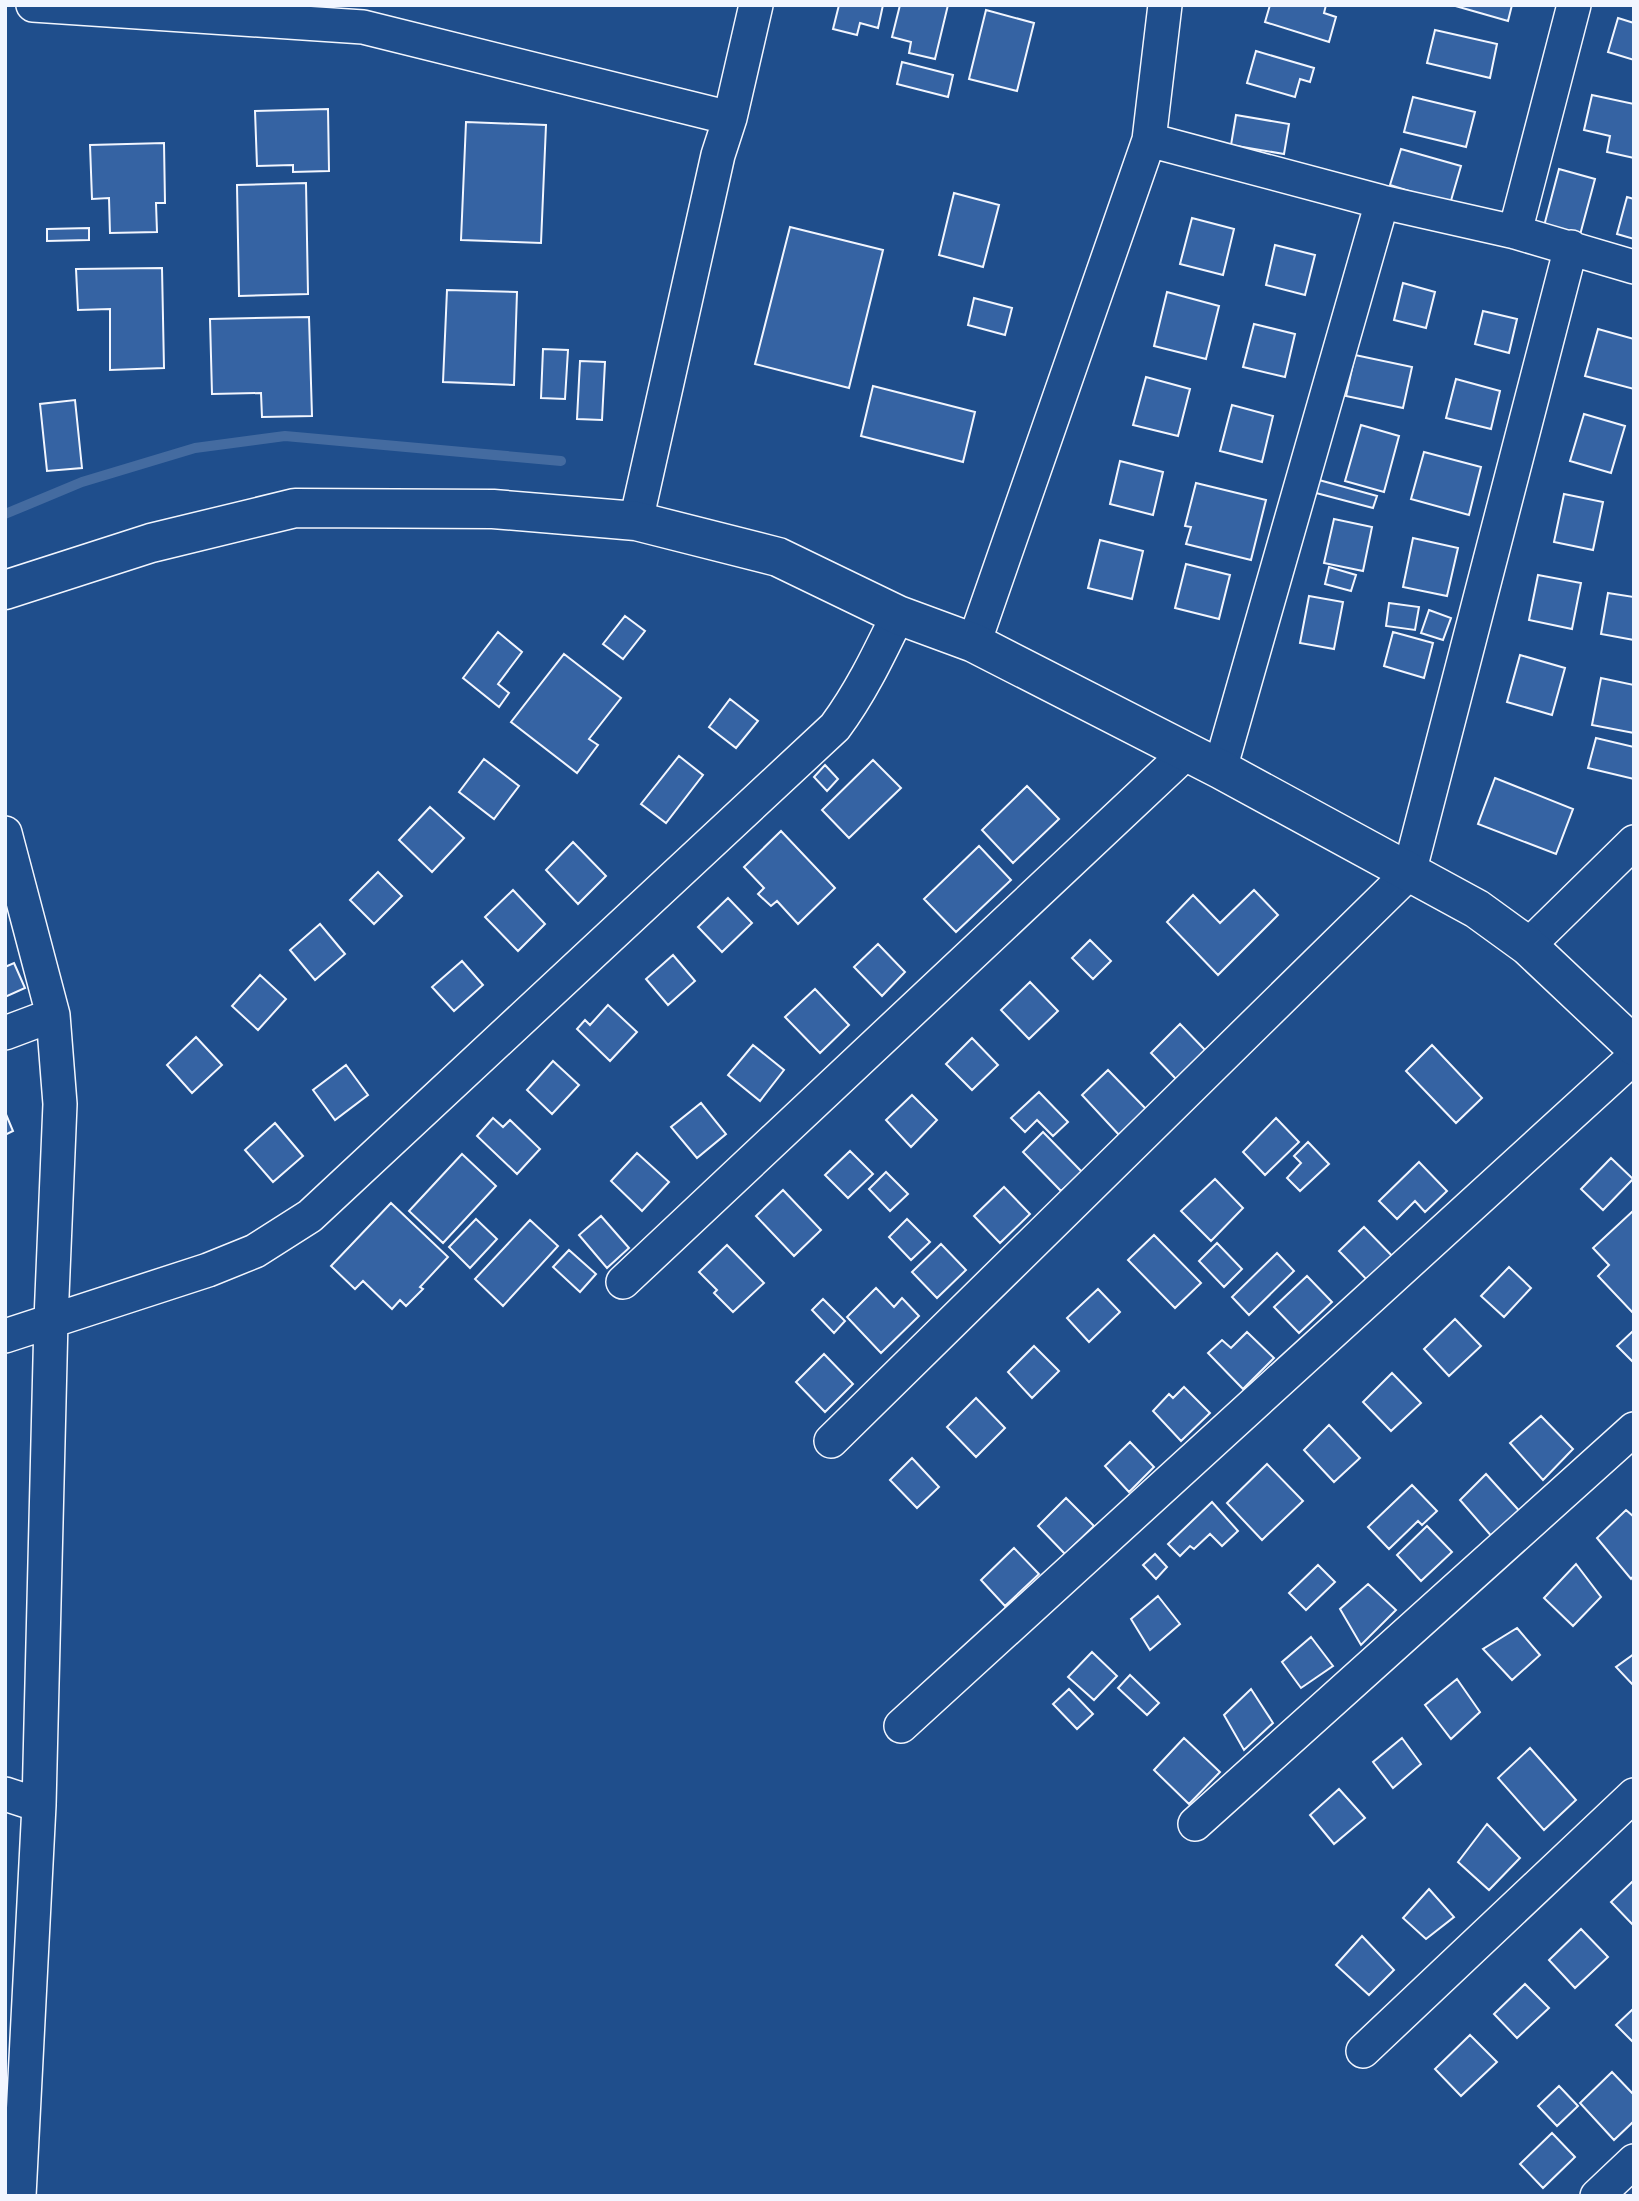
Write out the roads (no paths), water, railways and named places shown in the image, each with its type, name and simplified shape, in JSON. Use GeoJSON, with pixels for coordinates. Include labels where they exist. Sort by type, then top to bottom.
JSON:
{"type":"FeatureCollection","features":[{"type":"Feature","properties":{"kind":"street"},"geometry":{"type":"LineString","coordinates":[[33,5],[364,16],[730,118]]}},
{"type":"Feature","properties":{"kind":"street"},"geometry":{"type":"LineString","coordinates":[[636,521],[718,155],[730,118],[756,5]]}},
{"type":"Feature","properties":{"kind":"street"},"geometry":{"type":"LineString","coordinates":[[974,643],[1149,140],[1165,5]]}},
{"type":"Feature","properties":{"kind":"street"},"geometry":{"type":"LineString","coordinates":[[1515,232],[1574,5]]}},
{"type":"Feature","properties":{"kind":"street"},"geometry":{"type":"LineString","coordinates":[[1149,140],[1382,202],[1515,232],[1634,267]]}},
{"type":"Feature","properties":{"kind":"street"},"geometry":{"type":"LineString","coordinates":[[1220,769],[1382,202]]}},
{"type":"Feature","properties":{"kind":"street"},"geometry":{"type":"LineString","coordinates":[[831,1441],[1409,873],[1571,247]]}},
{"type":"Feature","properties":{"kind":"street"},"geometry":{"type":"LineString","coordinates":[[5,590],[151,543],[295,508],[493,509],[636,521],[778,557],[898,615],[974,643],[1220,769],[1477,909],[1528,946],[1634,1046]]}},
{"type":"Feature","properties":{"kind":"street"},"geometry":{"type":"LineString","coordinates":[[5,1336],[255,1251],[310,1216],[835,727],[858,694],[898,615]]}},
{"type":"Feature","properties":{"kind":"street"},"geometry":{"type":"LineString","coordinates":[[623,1282],[1186,753]]}},
{"type":"Feature","properties":{"kind":"street"},"geometry":{"type":"LineString","coordinates":[[5,833],[53,1015],[60,1104],[51,1320],[39,1805],[19,2196]]}},
{"type":"Feature","properties":{"kind":"street"},"geometry":{"type":"LineString","coordinates":[[1528,946],[1634,842]]}},
{"type":"Feature","properties":{"kind":"street"},"geometry":{"type":"LineString","coordinates":[[5,1032],[53,1015]]}},
{"type":"Feature","properties":{"kind":"street"},"geometry":{"type":"LineString","coordinates":[[901,1726],[1634,1057]]}},
{"type":"Feature","properties":{"kind":"street"},"geometry":{"type":"LineString","coordinates":[[1195,1824],[1634,1429]]}},
{"type":"Feature","properties":{"kind":"street"},"geometry":{"type":"LineString","coordinates":[[5,1794],[39,1805]]}},
{"type":"Feature","properties":{"kind":"street"},"geometry":{"type":"LineString","coordinates":[[1363,2050],[1634,1795]]}},
{"type":"Feature","properties":{"kind":"street"},"geometry":{"type":"LineString","coordinates":[[1597,2196],[1634,2161]]}},
{"type":"Feature","properties":{"kind":"waterway"},"geometry":{"type":"LineString","coordinates":[[5,514],[82,482],[195,448],[285,436],[561,461]]}}]}
